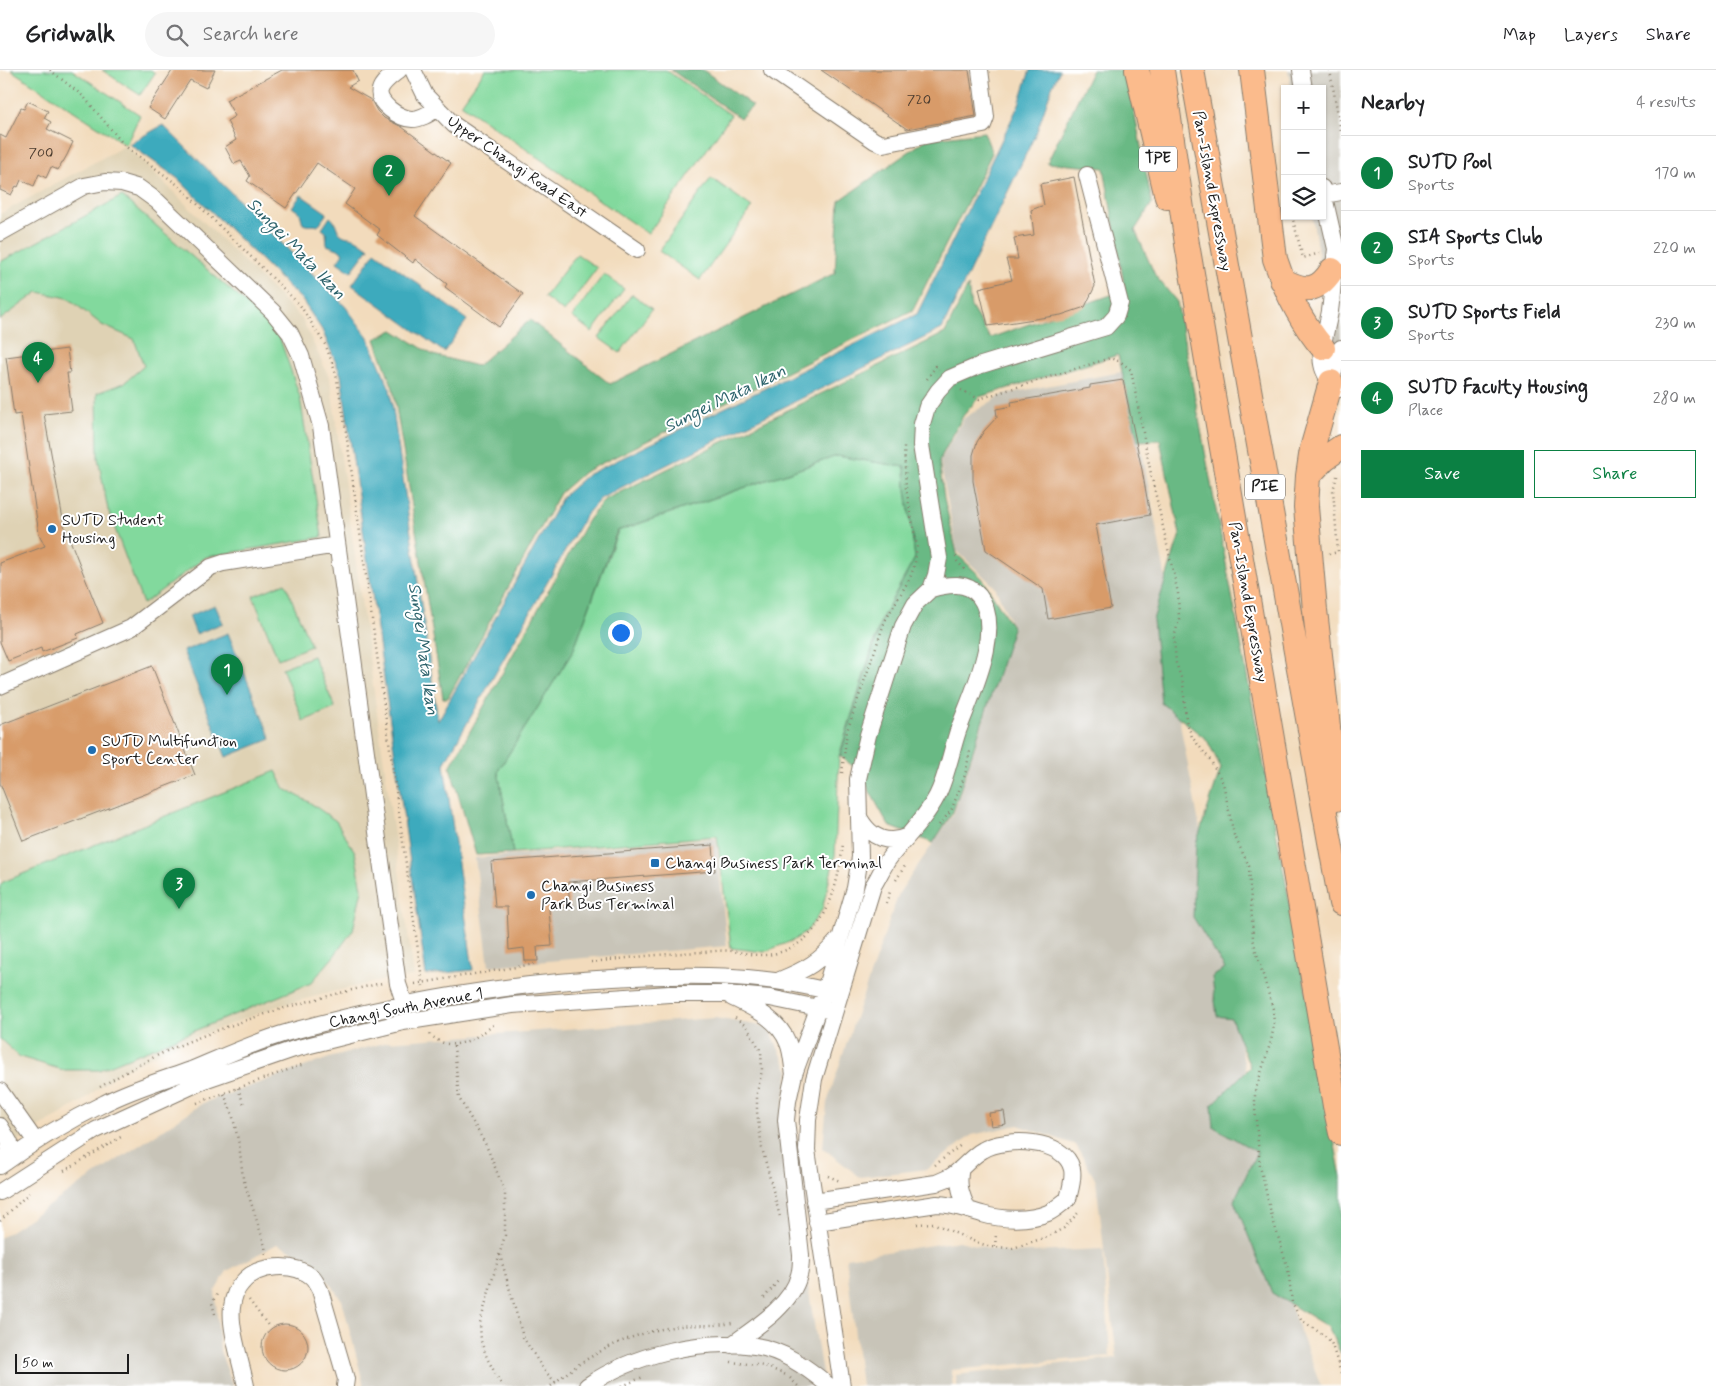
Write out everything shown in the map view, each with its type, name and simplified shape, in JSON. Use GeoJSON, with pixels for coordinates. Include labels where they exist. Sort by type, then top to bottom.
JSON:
{"type":"FeatureCollection","features":[{"type":"Feature","properties":{"kind":"highway","name":"TPE"},"geometry":{"type":"LineString","coordinates":[[1137,70],[1170,208],[1179,232],[1187,244]]}},
{"type":"Feature","properties":{"kind":"highway","name":"Pan-Island Expressway"},"geometry":{"type":"LineString","coordinates":[[1162,70],[1187,244],[1341,1133]]}},
{"type":"Feature","properties":{"kind":"highway","name":"Pan-Island Expressway"},"geometry":{"type":"LineString","coordinates":[[1192,70],[1341,903]]}},
{"type":"Feature","properties":{"kind":"highway"},"geometry":{"type":"LineString","coordinates":[[1252,70],[1275,259],[1296,312],[1310,333],[1336,354]]}},
{"type":"Feature","properties":{"kind":"highway"},"geometry":{"type":"LineString","coordinates":[[1282,280],[1306,290],[1317,287],[1325,282],[1337,259]]}},
{"type":"Feature","properties":{"kind":"highway"},"geometry":{"type":"LineString","coordinates":[[1336,386],[1312,449],[1306,507],[1341,853]]}},
{"type":"Feature","properties":{"kind":"highway"},"geometry":{"type":"LineString","coordinates":[[1308,476],[1324,459],[1341,447]]}},
{"type":"Feature","properties":{"kind":"street"},"geometry":{"type":"LineString","coordinates":[[399,70],[382,84],[379,91],[380,98],[387,106],[401,116],[411,120],[423,117],[438,108]]}},
{"type":"Feature","properties":{"kind":"street","name":"Upper Changi Road East"},"geometry":{"type":"LineString","coordinates":[[413,70],[425,95],[454,125],[637,250]]}},
{"type":"Feature","properties":{"kind":"street"},"geometry":{"type":"LineString","coordinates":[[772,70],[874,141],[883,144],[982,125],[986,118],[980,70]]}},
{"type":"Feature","properties":{"kind":"street"},"geometry":{"type":"LineString","coordinates":[[1301,70],[1303,85]]}},
{"type":"Feature","properties":{"kind":"street"},"geometry":{"type":"LineString","coordinates":[[731,1345],[780,1306],[793,1290],[799,1275],[802,1255],[786,1120],[794,1074],[827,1010],[873,886],[889,858],[922,820],[937,796],[982,665],[988,638],[988,614],[982,600],[964,580],[947,555],[921,445],[922,424],[928,407],[938,391],[950,378],[978,366],[1106,327],[1116,316],[1120,303],[1087,175]]}},
{"type":"Feature","properties":{"kind":"street"},"geometry":{"type":"LineString","coordinates":[[0,233],[84,186],[104,182],[122,183],[139,188],[157,201],[273,312],[290,333],[301,356],[321,426],[398,984],[405,1005]]}},
{"type":"Feature","properties":{"kind":"street"},"geometry":{"type":"LineString","coordinates":[[1326,191],[1341,192]]}},
{"type":"Feature","properties":{"kind":"street"},"geometry":{"type":"LineString","coordinates":[[1326,206],[1337,259],[1332,292],[1336,354],[1321,364],[1336,386]]}},
{"type":"Feature","properties":{"kind":"street"},"geometry":{"type":"LineString","coordinates":[[0,686],[132,628],[212,567],[223,563],[337,545]]}},
{"type":"Feature","properties":{"kind":"street"},"geometry":{"type":"LineString","coordinates":[[833,993],[842,936],[857,880],[860,857],[858,779],[868,735],[903,626],[915,604],[931,589],[936,574],[947,555]]}},
{"type":"Feature","properties":{"kind":"street"},"geometry":{"type":"LineString","coordinates":[[931,589],[964,580]]}},
{"type":"Feature","properties":{"kind":"street"},"geometry":{"type":"LineString","coordinates":[[860,819],[866,829],[874,836],[894,841],[908,836]]}},
{"type":"Feature","properties":{"kind":"street"},"geometry":{"type":"LineString","coordinates":[[778,980],[811,966],[824,956],[842,936]]}},
{"type":"Feature","properties":{"kind":"street","name":"Changi South Avenue 1"},"geometry":{"type":"LineString","coordinates":[[3,1164],[36,1142],[105,1102],[288,1033],[428,1000],[564,981],[661,975],[778,980],[833,993]]}},
{"type":"Feature","properties":{"kind":"street","name":"Changi South Avenue 1"},"geometry":{"type":"LineString","coordinates":[[0,1192],[96,1130],[216,1076],[294,1049],[419,1019],[521,1004],[669,994],[724,994],[770,998],[827,1010]]}},
{"type":"Feature","properties":{"kind":"street","name":"Changi South Avenue 1"},"geometry":{"type":"LineString","coordinates":[[724,994],[766,1015],[779,1028],[788,1043],[794,1074]]}},
{"type":"Feature","properties":{"kind":"street"},"geometry":{"type":"LineString","coordinates":[[827,1010],[808,1120],[807,1150],[819,1200],[817,1222],[842,1386]]}},
{"type":"Feature","properties":{"kind":"street"},"geometry":{"type":"LineString","coordinates":[[0,1091],[36,1142]]}},
{"type":"Feature","properties":{"kind":"street"},"geometry":{"type":"LineString","coordinates":[[0,1126],[10,1143],[3,1164]]}},
{"type":"Feature","properties":{"kind":"street"},"geometry":{"type":"LineString","coordinates":[[817,1222],[936,1204],[949,1204],[984,1215],[1002,1218],[1034,1217],[1050,1212],[1068,1199],[1072,1182],[1072,1168],[1062,1153],[1045,1144],[1027,1142],[1005,1144],[984,1149],[950,1177],[936,1183],[819,1200]]}},
{"type":"Feature","properties":{"kind":"street"},"geometry":{"type":"LineString","coordinates":[[961,1168],[959,1176],[960,1194],[968,1210]]}},
{"type":"Feature","properties":{"kind":"street"},"geometry":{"type":"LineString","coordinates":[[246,1386],[232,1319],[232,1309],[235,1293],[242,1282],[262,1262],[297,1270],[312,1278],[320,1290],[346,1379],[346,1386]]}},
{"type":"Feature","properties":{"kind":"street"},"geometry":{"type":"LineString","coordinates":[[586,1386],[600,1377],[633,1362],[694,1346],[731,1345],[757,1346],[780,1354],[808,1368],[829,1386]]}},
{"type":"Feature","properties":{"kind":"path"},"geometry":{"type":"LineString","coordinates":[[50,70],[84,97],[125,146],[178,185],[300,305],[326,346],[336,374],[345,425],[421,983],[428,1000]]}},
{"type":"Feature","properties":{"kind":"path"},"geometry":{"type":"LineString","coordinates":[[1330,70],[1341,132]]}},
{"type":"Feature","properties":{"kind":"path"},"geometry":{"type":"LineString","coordinates":[[1293,220],[1303,258],[1337,259]]}},
{"type":"Feature","properties":{"kind":"path"},"geometry":{"type":"LineString","coordinates":[[925,381],[936,366],[962,391],[979,399],[1110,358],[1122,362],[1131,370],[1150,474],[1178,593],[1179,619],[1174,638],[1176,663],[1183,683],[1186,720],[1192,737],[1211,761],[1223,783],[1234,835],[1249,866],[1253,938],[1273,1009],[1274,1025],[1271,1041],[1256,1092],[1255,1109],[1260,1166],[1288,1269],[1292,1302],[1301,1320],[1325,1336],[1330,1342],[1341,1373]]}},
{"type":"Feature","properties":{"kind":"path"},"geometry":{"type":"LineString","coordinates":[[842,782],[842,763],[847,731],[885,621],[910,578],[915,563],[917,546],[906,489],[904,442]]}},
{"type":"Feature","properties":{"kind":"path"},"geometry":{"type":"LineString","coordinates":[[1310,557],[1338,552],[1333,490],[1338,472]]}},
{"type":"Feature","properties":{"kind":"path"},"geometry":{"type":"LineString","coordinates":[[947,555],[957,561],[964,580]]}},
{"type":"Feature","properties":{"kind":"path"},"geometry":{"type":"LineString","coordinates":[[936,828],[951,811],[965,775],[971,746]]}},
{"type":"Feature","properties":{"kind":"path"},"geometry":{"type":"LineString","coordinates":[[591,962],[697,952],[729,951],[758,955],[772,954],[796,945],[812,933],[827,912],[840,865],[844,836]]}},
{"type":"Feature","properties":{"kind":"path"},"geometry":{"type":"LineString","coordinates":[[885,904],[892,887],[909,859]]}},
{"type":"Feature","properties":{"kind":"path"},"geometry":{"type":"LineString","coordinates":[[731,1014],[746,1026],[761,1050],[762,1070],[757,1093],[757,1112],[762,1148],[780,1217]]}},
{"type":"Feature","properties":{"kind":"path"},"geometry":{"type":"LineString","coordinates":[[419,1019],[424,1029],[433,1037],[443,1043],[454,1046],[478,1036],[499,1021],[490,1022]]}},
{"type":"Feature","properties":{"kind":"path"},"geometry":{"type":"LineString","coordinates":[[454,1046],[459,1098],[486,1145],[505,1192],[505,1235],[480,1323],[481,1341],[487,1358],[502,1386]]}},
{"type":"Feature","properties":{"kind":"path"},"geometry":{"type":"LineString","coordinates":[[197,1102],[304,1064]]}},
{"type":"Feature","properties":{"kind":"path"},"geometry":{"type":"LineString","coordinates":[[216,1076],[232,1113],[239,1144],[243,1178],[265,1246],[266,1251],[262,1262]]}},
{"type":"Feature","properties":{"kind":"path"},"geometry":{"type":"LineString","coordinates":[[238,1088],[244,1105]]}},
{"type":"Feature","properties":{"kind":"path"},"geometry":{"type":"LineString","coordinates":[[57,1175],[121,1137]]}},
{"type":"Feature","properties":{"kind":"path"},"geometry":{"type":"LineString","coordinates":[[819,1200],[828,1176],[823,1169]]}},
{"type":"Feature","properties":{"kind":"path"},"geometry":{"type":"LineString","coordinates":[[0,1221],[32,1190]]}},
{"type":"Feature","properties":{"kind":"path"},"geometry":{"type":"LineString","coordinates":[[266,1251],[274,1250]]}},
{"type":"Feature","properties":{"kind":"path"},"geometry":{"type":"LineString","coordinates":[[262,1262],[266,1251]]}},
{"type":"Feature","properties":{"kind":"path"},"geometry":{"type":"LineString","coordinates":[[500,1253],[523,1337],[543,1369],[555,1382]]}},
{"type":"Feature","properties":{"kind":"path"},"geometry":{"type":"LineString","coordinates":[[761,1301],[782,1276]]}},
{"type":"Feature","properties":{"kind":"path"},"geometry":{"type":"LineString","coordinates":[[239,1287],[270,1328]]}},
{"type":"Feature","properties":{"kind":"path"},"geometry":{"type":"LineString","coordinates":[[216,1320],[212,1303],[219,1290]]}},
{"type":"Feature","properties":{"kind":"path"},"geometry":{"type":"LineString","coordinates":[[551,1386],[593,1354],[638,1334],[680,1326],[733,1323],[739,1320]]}},
{"type":"Feature","properties":{"kind":"path"},"geometry":{"type":"LineString","coordinates":[[730,1362],[766,1366],[790,1377],[798,1386]]}},
{"type":"Feature","properties":{"kind":"path"},"geometry":{"type":"LineString","coordinates":[[622,1386],[648,1375]]}},
{"type":"Feature","properties":{"kind":"shaded area"},"geometry":{"type":"Polygon","coordinates":[[[1288,70],[1341,70],[1341,389],[1313,220],[1326,220],[1326,85],[1290,85],[1288,70]]]}},
{"type":"Feature","properties":{"kind":"shaded area"},"geometry":{"type":"Polygon","coordinates":[[[126,145],[302,319],[330,379],[414,976],[384,980],[278,1006],[175,1045],[119,1072],[84,1100],[0,1152],[0,214],[126,145]]]}},
{"type":"Feature","properties":{"kind":"shaded area"},"geometry":{"type":"Polygon","coordinates":[[[1127,371],[1169,596],[1164,638],[1289,1302],[1321,1386],[957,1386],[956,1375],[1117,1358],[1096,1181],[1076,1145],[1018,1125],[972,1135],[927,1169],[860,1177],[823,1148],[827,1103],[899,893],[954,813],[1013,628],[995,587],[957,551],[940,461],[964,418],[1004,394],[1127,371]]]}},
{"type":"Feature","properties":{"kind":"shaded area","name":"Changi Business Park Bus Terminal"},"geometry":{"type":"Polygon","coordinates":[[[716,838],[727,946],[489,966],[475,858],[716,838]]]}},
{"type":"Feature","properties":{"kind":"shaded area"},"geometry":{"type":"Polygon","coordinates":[[[715,1018],[768,1027],[789,1071],[781,1117],[824,1386],[363,1386],[342,1300],[311,1259],[277,1244],[227,1271],[215,1291],[220,1351],[233,1386],[0,1386],[0,1238],[203,1103],[338,1055],[388,1042],[715,1018]]]}},
{"type":"Feature","properties":{"kind":"shaded area"},"geometry":{"type":"Polygon","coordinates":[[[959,1241],[1009,1253],[1103,1249],[1110,1356],[951,1370],[953,1386],[861,1386],[846,1258],[959,1241]]]}},
{"type":"Feature","properties":{"kind":"green space"},"geometry":{"type":"Polygon","coordinates":[[[11,70],[72,70],[140,115],[126,145],[11,70]]]}},
{"type":"Feature","properties":{"kind":"green space"},"geometry":{"type":"Polygon","coordinates":[[[102,70],[151,70],[155,73],[140,95],[102,70]]]}},
{"type":"Feature","properties":{"kind":"green space"},"geometry":{"type":"Polygon","coordinates":[[[485,70],[666,70],[731,115],[648,234],[461,104],[485,70]]]}},
{"type":"Feature","properties":{"kind":"green space"},"geometry":{"type":"Polygon","coordinates":[[[671,70],[703,70],[753,106],[740,118],[671,70]]]}},
{"type":"Feature","properties":{"kind":"green space"},"geometry":{"type":"Polygon","coordinates":[[[1092,70],[1126,70],[1152,203],[1135,230],[1155,275],[1177,302],[1341,1177],[1341,1354],[1328,1327],[1272,1293],[1234,1201],[1257,1152],[1214,1127],[1212,1105],[1250,1067],[1231,1018],[1217,1016],[1212,977],[1225,969],[1193,917],[1196,844],[1221,768],[1207,740],[1161,703],[1153,620],[1180,534],[1160,440],[1138,441],[1118,355],[979,397],[963,416],[939,461],[944,498],[957,554],[982,578],[1013,628],[953,812],[933,843],[889,826],[858,770],[840,756],[882,619],[915,558],[905,467],[837,456],[617,531],[573,651],[498,771],[513,853],[476,855],[450,767],[588,520],[604,500],[945,333],[968,286],[971,307],[990,338],[1125,290],[1104,168],[1047,163],[1092,70]]]}},
{"type":"Feature","properties":{"kind":"green space"},"geometry":{"type":"Polygon","coordinates":[[[984,132],[992,153],[913,310],[584,472],[560,493],[448,698],[443,698],[393,388],[375,339],[393,330],[433,355],[477,366],[530,320],[610,384],[835,273],[839,201],[927,139],[984,132]]]}},
{"type":"Feature","properties":{"kind":"green space"},"geometry":{"type":"Polygon","coordinates":[[[711,178],[752,207],[700,280],[659,251],[711,178]]]}},
{"type":"Feature","properties":{"kind":"green space"},"geometry":{"type":"Polygon","coordinates":[[[122,196],[277,330],[300,397],[322,537],[206,557],[143,604],[108,510],[98,458],[97,393],[124,383],[144,366],[134,339],[102,325],[68,298],[38,292],[0,320],[0,262],[122,196]]]}},
{"type":"Feature","properties":{"kind":"green space"},"geometry":{"type":"Polygon","coordinates":[[[577,254],[597,268],[564,312],[544,297],[577,254]]]}},
{"type":"Feature","properties":{"kind":"green space"},"geometry":{"type":"Polygon","coordinates":[[[604,274],[624,289],[592,332],[572,317],[604,274]]]}},
{"type":"Feature","properties":{"kind":"green space"},"geometry":{"type":"Polygon","coordinates":[[[632,294],[652,309],[620,353],[599,338],[632,294]]]}},
{"type":"Feature","properties":{"kind":"green space"},"geometry":{"type":"Polygon","coordinates":[[[837,456],[905,467],[915,558],[881,619],[839,756],[835,856],[822,910],[807,931],[794,940],[764,952],[731,948],[717,836],[513,853],[498,771],[573,651],[618,531],[837,456]]]}},
{"type":"Feature","properties":{"kind":"green space"},"geometry":{"type":"Polygon","coordinates":[[[285,583],[311,646],[278,659],[253,596],[285,583]]]}},
{"type":"Feature","properties":{"kind":"green space"},"geometry":{"type":"Polygon","coordinates":[[[313,656],[335,708],[303,721],[282,668],[313,656]]]}},
{"type":"Feature","properties":{"kind":"green space"},"geometry":{"type":"Polygon","coordinates":[[[276,771],[285,789],[309,802],[336,821],[355,852],[362,889],[353,930],[311,983],[99,1070],[63,1070],[20,1057],[0,1039],[0,886],[3,882],[276,771]]]}},
{"type":"Feature","properties":{"kind":"water","name":"Sungei Mata Ikan"},"geometry":{"type":"Polygon","coordinates":[[[1030,70],[1060,70],[1037,131],[942,329],[618,489],[600,499],[585,516],[444,764],[473,970],[426,975],[341,375],[322,330],[302,300],[177,178],[129,144],[163,125],[345,306],[368,337],[390,389],[438,721],[563,496],[587,475],[917,314],[1019,104],[1030,70]]]}},
{"type":"Feature","properties":{"kind":"water"},"geometry":{"type":"Polygon","coordinates":[[[301,195],[327,213],[318,226],[303,224],[300,213],[292,207],[301,195]]]}},
{"type":"Feature","properties":{"kind":"water"},"geometry":{"type":"Polygon","coordinates":[[[330,217],[341,234],[356,239],[369,248],[351,272],[337,262],[343,253],[327,245],[326,232],[322,229],[330,217]]]}},
{"type":"Feature","properties":{"kind":"water"},"geometry":{"type":"Polygon","coordinates":[[[375,252],[467,320],[444,352],[352,285],[375,252]]]}},
{"type":"Feature","properties":{"kind":"water"},"geometry":{"type":"Polygon","coordinates":[[[215,605],[223,623],[196,634],[189,616],[215,605]]]}},
{"type":"Feature","properties":{"kind":"water"},"geometry":{"type":"Polygon","coordinates":[[[228,633],[271,739],[226,757],[183,651],[228,633]]]}},
{"type":"Feature","properties":{"kind":"building"},"geometry":{"type":"Polygon","coordinates":[[[171,70],[215,70],[206,88],[190,80],[165,119],[148,108],[171,70]]]}},
{"type":"Feature","properties":{"kind":"building"},"geometry":{"type":"Polygon","coordinates":[[[282,70],[353,70],[358,81],[348,87],[371,100],[377,111],[384,118],[402,127],[451,163],[415,216],[523,294],[499,327],[445,287],[447,284],[415,259],[413,263],[377,235],[380,230],[345,204],[355,189],[317,163],[286,208],[247,181],[250,176],[241,161],[234,164],[225,147],[236,140],[227,121],[235,116],[226,100],[282,70]]]}},
{"type":"Feature","properties":{"kind":"building"},"geometry":{"type":"Polygon","coordinates":[[[821,70],[969,70],[976,116],[907,129],[821,70]]]}},
{"type":"Feature","properties":{"kind":"building"},"geometry":{"type":"Polygon","coordinates":[[[28,101],[48,111],[44,118],[51,122],[47,129],[73,142],[58,170],[51,167],[46,178],[39,174],[34,186],[21,180],[11,195],[0,190],[0,135],[6,138],[21,108],[24,109],[28,101]]]}},
{"type":"Feature","properties":{"kind":"building"},"geometry":{"type":"Polygon","coordinates":[[[1074,177],[1095,286],[1085,307],[1061,315],[988,326],[979,288],[1012,280],[1006,259],[1018,259],[1014,238],[1034,235],[1031,210],[1044,205],[1040,184],[1074,177]]]}},
{"type":"Feature","properties":{"kind":"building"},"geometry":{"type":"Polygon","coordinates":[[[67,349],[70,373],[67,373],[72,411],[44,414],[64,525],[103,623],[77,634],[78,638],[42,652],[41,648],[8,661],[0,642],[0,563],[45,546],[39,534],[21,414],[14,415],[6,357],[67,349]]]}},
{"type":"Feature","properties":{"kind":"building"},"geometry":{"type":"Polygon","coordinates":[[[1123,380],[1150,515],[1096,525],[1111,608],[1048,619],[1043,589],[986,550],[973,481],[973,455],[977,442],[997,417],[996,409],[1012,406],[1011,402],[1123,380]]]}},
{"type":"Feature","properties":{"kind":"building","name":"SUTD Multifunction Sport Center"},"geometry":{"type":"Polygon","coordinates":[[[152,666],[195,775],[23,841],[0,783],[0,725],[152,666]]]}},
{"type":"Feature","properties":{"kind":"building","name":"Changi Business Park Bus Terminal"},"geometry":{"type":"Polygon","coordinates":[[[713,845],[715,871],[568,882],[570,907],[549,909],[552,946],[537,947],[538,961],[525,961],[524,948],[509,950],[507,907],[495,907],[491,862],[713,845]]]}},
{"type":"Feature","properties":{"kind":"building"},"geometry":{"type":"Polygon","coordinates":[[[1004,1111],[1006,1124],[991,1126],[989,1113],[1004,1111]]]}},
{"type":"Feature","properties":{"kind":"building"},"geometry":{"type":"Polygon","coordinates":[[[290,1324],[294,1325],[304,1334],[307,1338],[307,1356],[298,1366],[290,1370],[280,1370],[272,1366],[263,1356],[262,1342],[266,1334],[276,1325],[290,1324]]]}},
{"type":"Feature","properties":{"kind":"place","name":"SIA Sports Club"},"geometry":{"type":"Point","coordinates":[389,196]}},
{"type":"Feature","properties":{"kind":"place","name":"SUTD Faculty Housing"},"geometry":{"type":"Point","coordinates":[38,383]}},
{"type":"Feature","properties":{"kind":"place","name":"SUTD Student Housing"},"geometry":{"type":"Point","coordinates":[52,529]}},
{"type":"Feature","properties":{"kind":"place","name":"SUTD Pool"},"geometry":{"type":"Point","coordinates":[227,695]}},
{"type":"Feature","properties":{"kind":"place","name":"SUTD Multifunction Sport Center"},"geometry":{"type":"Point","coordinates":[92,750]}},
{"type":"Feature","properties":{"kind":"place","name":"Changi Business Park Terminal"},"geometry":{"type":"Point","coordinates":[655,863]}},
{"type":"Feature","properties":{"kind":"place","name":"Changi Business Park Bus Terminal"},"geometry":{"type":"Point","coordinates":[531,895]}},
{"type":"Feature","properties":{"kind":"place","name":"SUTD Sports Field"},"geometry":{"type":"Point","coordinates":[179,909]}}]}
